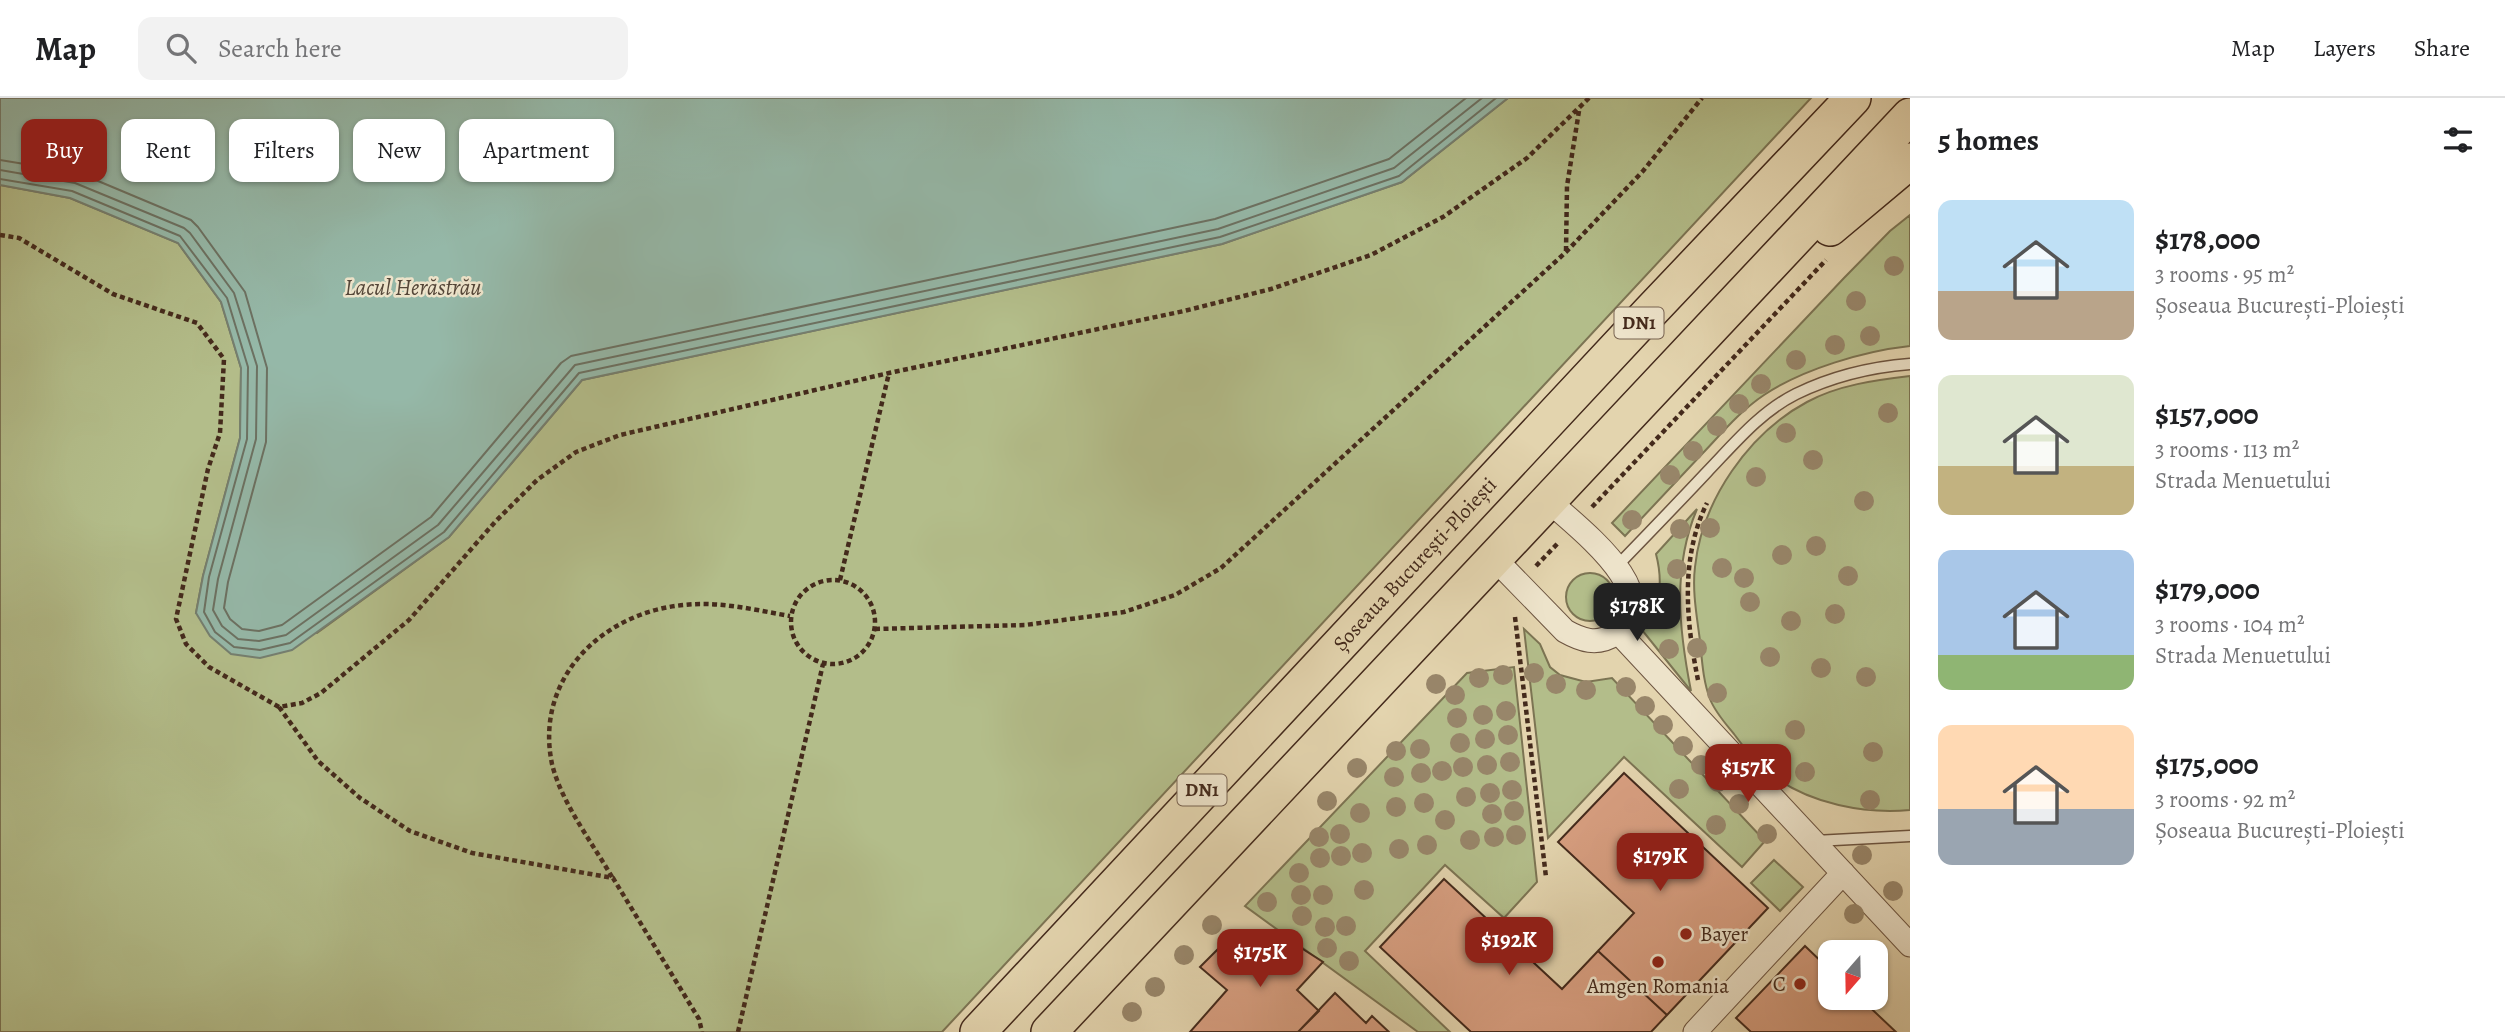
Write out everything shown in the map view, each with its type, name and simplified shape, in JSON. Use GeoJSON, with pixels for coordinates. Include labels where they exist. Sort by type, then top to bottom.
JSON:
{"type":"FeatureCollection","features":[{"type":"Feature","properties":{"kind":"main road","name":"Șoseaua București-Ploiești"},"geometry":{"type":"LineString","coordinates":[[978,1032],[1853,98]]}},
{"type":"Feature","properties":{"kind":"main road","name":"DN1"},"geometry":{"type":"LineString","coordinates":[[1049,1032],[1910,116]]}},
{"type":"Feature","properties":{"kind":"main road"},"geometry":{"type":"LineString","coordinates":[[1707,331],[1910,161]]}},
{"type":"Feature","properties":{"kind":"street"},"geometry":{"type":"LineString","coordinates":[[1494,558],[1515,588],[1578,639],[1593,642],[1618,632],[1628,619],[1631,592],[1618,566],[1548,500]]}},
{"type":"Feature","properties":{"kind":"street"},"geometry":{"type":"LineString","coordinates":[[1618,632],[1910,946]]}},
{"type":"Feature","properties":{"kind":"street"},"geometry":{"type":"LineString","coordinates":[[1695,1032],[1843,873]]}},
{"type":"Feature","properties":{"kind":"lane"},"geometry":{"type":"LineString","coordinates":[[1618,566],[1746,431],[1771,410],[1794,395],[1818,385],[1871,369],[1910,364]]}},
{"type":"Feature","properties":{"kind":"lane"},"geometry":{"type":"LineString","coordinates":[[1812,841],[1910,836]]}},
{"type":"Feature","properties":{"kind":"path"},"geometry":{"type":"LineString","coordinates":[[279,707],[302,703],[321,693],[408,620],[528,488],[576,452],[620,435],[888,373],[1184,311],[1271,289],[1371,255],[1443,217],[1527,158],[1589,98]]}},
{"type":"Feature","properties":{"kind":"path"},"geometry":{"type":"LineString","coordinates":[[874,629],[1025,625],[1124,612],[1175,595],[1221,569],[1566,252],[1643,171],[1702,98]]}},
{"type":"Feature","properties":{"kind":"path"},"geometry":{"type":"LineString","coordinates":[[1566,252],[1567,186],[1579,109]]}},
{"type":"Feature","properties":{"kind":"path"},"geometry":{"type":"LineString","coordinates":[[0,235],[19,238],[113,294],[197,323],[224,359],[220,433],[208,469],[176,619],[186,644],[209,667],[279,707],[318,761],[360,798],[410,831],[472,853],[612,878]]}},
{"type":"Feature","properties":{"kind":"path"},"geometry":{"type":"LineString","coordinates":[[1546,877],[1515,588],[1831,254]]}},
{"type":"Feature","properties":{"kind":"path"},"geometry":{"type":"LineString","coordinates":[[841,580],[888,373]]}},
{"type":"Feature","properties":{"kind":"path"},"geometry":{"type":"LineString","coordinates":[[1700,687],[1691,635],[1688,589],[1691,549],[1710,495]]}},
{"type":"Feature","properties":{"kind":"path"},"geometry":{"type":"LineString","coordinates":[[841,580],[856,587],[870,601],[874,614],[874,629],[870,642],[861,653],[844,663],[823,664],[802,652],[792,635],[790,616],[798,597],[806,589],[818,582],[841,580]]}},
{"type":"Feature","properties":{"kind":"path"},"geometry":{"type":"LineString","coordinates":[[702,1032],[699,1019],[564,795],[553,766],[549,738],[552,707],[563,677],[587,648],[602,636],[648,611],[684,605],[718,604],[790,616]]}},
{"type":"Feature","properties":{"kind":"path"},"geometry":{"type":"LineString","coordinates":[[738,1032],[823,664]]}},
{"type":"Feature","properties":{"kind":"green space"},"geometry":{"type":"Polygon","coordinates":[[[1508,98],[1811,98],[942,1032],[0,1032],[0,185],[70,198],[178,243],[221,302],[241,368],[240,438],[203,576],[196,613],[317,633],[449,537],[582,380],[1222,244],[1402,182],[1508,98]]]}},
{"type":"Feature","properties":{"kind":"green space"},"geometry":{"type":"Polygon","coordinates":[[[1910,215],[1910,346],[1873,352],[1815,369],[1764,395],[1732,423],[1625,536],[1612,523],[1844,278],[1890,231],[1910,215]]]}},
{"type":"Feature","properties":{"kind":"green space"},"geometry":{"type":"Polygon","coordinates":[[[1910,376],[1910,810],[1875,810],[1839,805],[1788,786],[1757,762],[1717,713],[1704,678],[1694,576],[1699,542],[1718,494],[1748,450],[1766,431],[1807,402],[1831,391],[1910,376]]]}},
{"type":"Feature","properties":{"kind":"green space"},"geometry":{"type":"Polygon","coordinates":[[[1697,509],[1684,554],[1680,599],[1683,645],[1691,691],[1642,630],[1653,613],[1659,594],[1656,554],[1697,509]]]}},
{"type":"Feature","properties":{"kind":"green space"},"geometry":{"type":"Polygon","coordinates":[[[1590,573],[1599,574],[1607,580],[1613,588],[1613,606],[1607,614],[1599,620],[1590,621],[1581,620],[1573,614],[1567,606],[1566,597],[1567,588],[1573,580],[1581,574],[1590,573]]]}},
{"type":"Feature","properties":{"kind":"green space"},"geometry":{"type":"Polygon","coordinates":[[[1524,629],[1540,644],[1550,667],[1560,675],[1586,682],[1612,678],[1765,841],[1742,867],[1624,757],[1548,838],[1524,629]]]}},
{"type":"Feature","properties":{"kind":"green space"},"geometry":{"type":"Polygon","coordinates":[[[1514,667],[1537,882],[1504,918],[1445,865],[1365,951],[1450,1032],[1418,1032],[1245,906],[1467,673],[1514,667]]]}},
{"type":"Feature","properties":{"kind":"green space"},"geometry":{"type":"Polygon","coordinates":[[[1774,860],[1803,887],[1780,911],[1751,883],[1774,860]]]}},
{"type":"Feature","properties":{"kind":"water","name":"Lacul Herăstrău"},"geometry":{"type":"Polygon","coordinates":[[[0,98],[1508,98],[1402,182],[1222,244],[582,380],[449,537],[292,650],[260,658],[231,654],[210,636],[196,613],[203,576],[240,438],[241,368],[221,302],[178,243],[70,198],[0,185],[0,98]]]}},
{"type":"Feature","properties":{"kind":"building"},"geometry":{"type":"Polygon","coordinates":[[[1624,773],[1768,908],[1667,1015],[1598,951],[1634,913],[1558,842],[1624,773]]]}},
{"type":"Feature","properties":{"kind":"building"},"geometry":{"type":"Polygon","coordinates":[[[1444,879],[1562,989],[1598,951],[1667,1015],[1651,1032],[1471,1032],[1380,947],[1444,879]]]}},
{"type":"Feature","properties":{"kind":"building"},"geometry":{"type":"Polygon","coordinates":[[[1281,935],[1323,962],[1297,990],[1319,1011],[1298,1032],[1190,1032],[1227,990],[1200,967],[1230,937],[1264,954],[1281,935]]]}},
{"type":"Feature","properties":{"kind":"building","name":"C"},"geometry":{"type":"Polygon","coordinates":[[[1805,946],[1818,958],[1818,1010],[1873,1010],[1896,1032],[1751,1032],[1736,1018],[1805,946]]]}},
{"type":"Feature","properties":{"kind":"building"},"geometry":{"type":"Polygon","coordinates":[[[1335,993],[1366,1023],[1372,1016],[1389,1032],[1298,1032],[1335,993]]]}},
{"type":"Feature","properties":{"kind":"place","name":"Bayer"},"geometry":{"type":"Point","coordinates":[1686,934]}},
{"type":"Feature","properties":{"kind":"place","name":"Amgen Romania"},"geometry":{"type":"Point","coordinates":[1658,962]}},
{"type":"Feature","properties":{"kind":"place","name":"C"},"geometry":{"type":"Point","coordinates":[1800,984]}}]}
